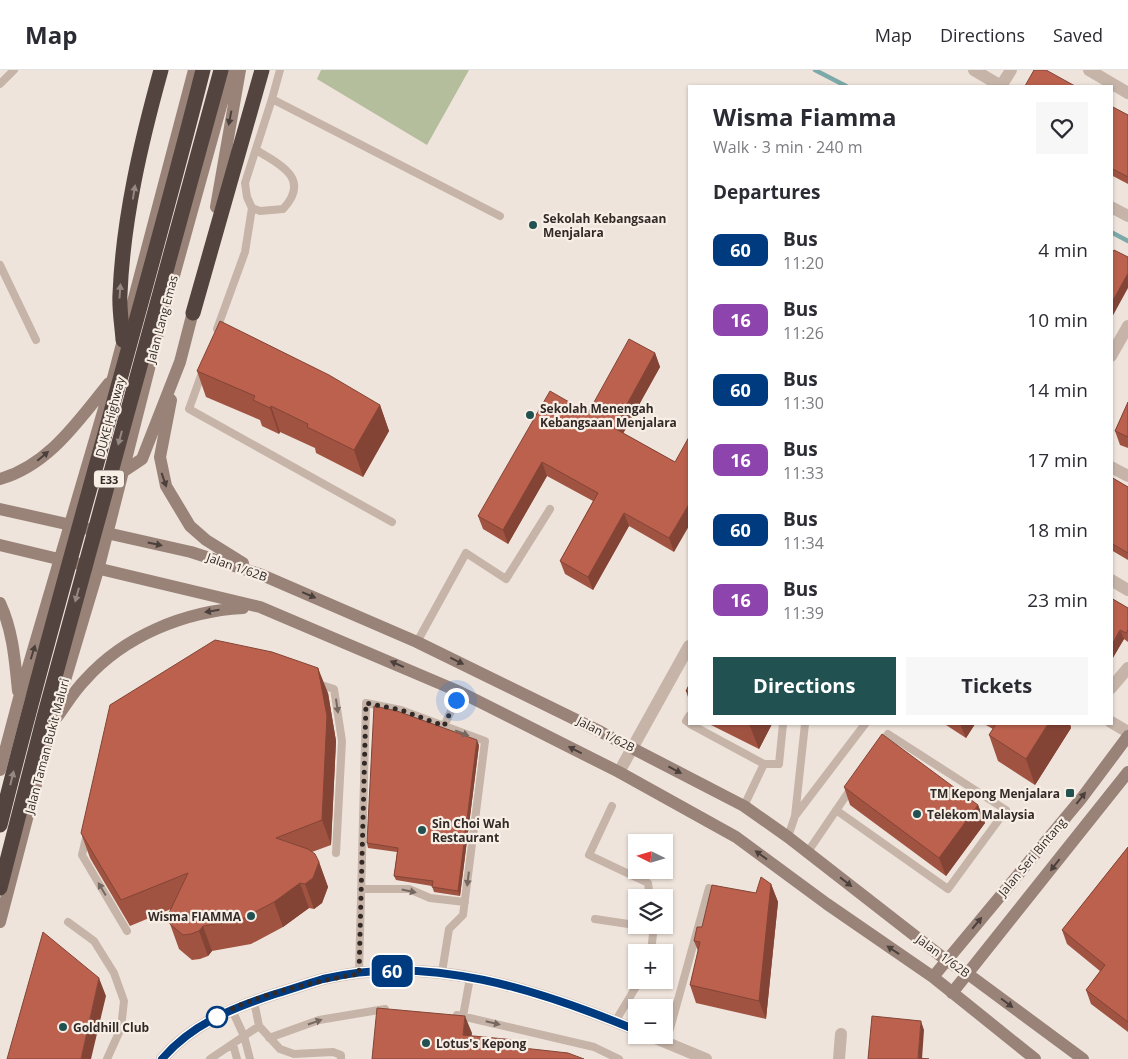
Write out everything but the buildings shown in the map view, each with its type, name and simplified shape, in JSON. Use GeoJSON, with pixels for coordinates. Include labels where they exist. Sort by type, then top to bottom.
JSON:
{"type":"FeatureCollection","features":[{"type":"Feature","properties":{"kind":"highway"},"geometry":{"type":"LineString","coordinates":[[123,340],[120,296],[126,240],[149,115],[161,70]]}},
{"type":"Feature","properties":{"kind":"highway","name":"DUKE Highway"},"geometry":{"type":"LineString","coordinates":[[0,825],[38,674],[169,202],[203,70]]}},
{"type":"Feature","properties":{"kind":"highway","name":"DUKE Highway"},"geometry":{"type":"LineString","coordinates":[[0,888],[50,697],[221,70]]}},
{"type":"Feature","properties":{"kind":"highway"},"geometry":{"type":"LineString","coordinates":[[193,313],[262,70]]}},
{"type":"Feature","properties":{"kind":"main road"},"geometry":{"type":"LineString","coordinates":[[0,770],[19,698],[113,378],[194,70]]}},
{"type":"Feature","properties":{"kind":"main road","name":"Jalan Lang Emas"},"geometry":{"type":"LineString","coordinates":[[98,570],[179,254],[231,70]]}},
{"type":"Feature","properties":{"kind":"main road"},"geometry":{"type":"LineString","coordinates":[[240,70],[220,191],[160,457],[166,486],[185,518],[197,533],[262,575]]}},
{"type":"Feature","properties":{"kind":"main road"},"geometry":{"type":"LineString","coordinates":[[124,470],[142,459],[180,362]]}},
{"type":"Feature","properties":{"kind":"main road"},"geometry":{"type":"LineString","coordinates":[[0,479],[41,459],[70,431],[113,378]]}},
{"type":"Feature","properties":{"kind":"main road","name":"Jalan 1/62B"},"geometry":{"type":"LineString","coordinates":[[0,509],[70,523],[107,534],[191,552],[262,575],[417,642],[632,748],[744,806],[808,852],[946,960],[968,974],[1083,1059]]}},
{"type":"Feature","properties":{"kind":"main road","name":"Jalan 1/62B"},"geometry":{"type":"LineString","coordinates":[[0,545],[260,608],[460,692],[619,772],[736,837],[827,904],[933,977],[1035,1059]]}},
{"type":"Feature","properties":{"kind":"main road","name":"Jalan Taman Bukit Maluri"},"geometry":{"type":"LineString","coordinates":[[0,922],[50,726],[98,570]]}},
{"type":"Feature","properties":{"kind":"main road"},"geometry":{"type":"LineString","coordinates":[[0,604],[6,617],[13,644],[19,698]]}},
{"type":"Feature","properties":{"kind":"main road"},"geometry":{"type":"LineString","coordinates":[[50,726],[84,681],[101,664],[123,647],[174,621],[193,614],[226,609],[260,608]]}},
{"type":"Feature","properties":{"kind":"main road","name":"Jalan Seri Bintang"},"geometry":{"type":"LineString","coordinates":[[933,977],[1081,799],[1128,734]]}},
{"type":"Feature","properties":{"kind":"main road","name":"Jalan Seri Bintang"},"geometry":{"type":"LineString","coordinates":[[952,993],[1128,772]]}},
{"type":"Feature","properties":{"kind":"street"},"geometry":{"type":"LineString","coordinates":[[974,70],[999,85]]}},
{"type":"Feature","properties":{"kind":"street"},"geometry":{"type":"LineString","coordinates":[[1002,85],[1010,70]]}},
{"type":"Feature","properties":{"kind":"street"},"geometry":{"type":"LineString","coordinates":[[1089,70],[1128,93]]}},
{"type":"Feature","properties":{"kind":"street"},"geometry":{"type":"LineString","coordinates":[[1113,208],[1128,216]]}},
{"type":"Feature","properties":{"kind":"street"},"geometry":{"type":"LineString","coordinates":[[1113,352],[1128,326]]}},
{"type":"Feature","properties":{"kind":"street"},"geometry":{"type":"LineString","coordinates":[[1113,468],[1128,476]]}},
{"type":"Feature","properties":{"kind":"street"},"geometry":{"type":"LineString","coordinates":[[1113,581],[1128,590]]}},
{"type":"Feature","properties":{"kind":"street"},"geometry":{"type":"LineString","coordinates":[[619,772],[688,648]]}},
{"type":"Feature","properties":{"kind":"street"},"geometry":{"type":"LineString","coordinates":[[1113,686],[1128,668]]}},
{"type":"Feature","properties":{"kind":"street"},"geometry":{"type":"LineString","coordinates":[[1113,723],[1128,734]]}},
{"type":"Feature","properties":{"kind":"street"},"geometry":{"type":"LineString","coordinates":[[162,1059],[174,1044],[204,1022],[254,1001],[324,979],[385,971],[442,972],[470,978],[585,1009],[628,1027]]}},
{"type":"Feature","properties":{"kind":"street"},"geometry":{"type":"LineString","coordinates":[[839,1059],[841,1034]]}},
{"type":"Feature","properties":{"kind":"street"},"geometry":{"type":"LineString","coordinates":[[668,1044],[706,1059]]}},
{"type":"Feature","properties":{"kind":"lane"},"geometry":{"type":"LineString","coordinates":[[0,84],[14,70]]}},
{"type":"Feature","properties":{"kind":"lane"},"geometry":{"type":"LineString","coordinates":[[215,335],[244,252],[252,208],[247,197],[245,184],[280,70]]}},
{"type":"Feature","properties":{"kind":"lane"},"geometry":{"type":"LineString","coordinates":[[272,99],[500,216]]}},
{"type":"Feature","properties":{"kind":"lane"},"geometry":{"type":"LineString","coordinates":[[252,208],[271,211],[283,209],[292,198],[294,186],[292,176],[281,164],[256,150]]}},
{"type":"Feature","properties":{"kind":"lane"},"geometry":{"type":"LineString","coordinates":[[0,265],[36,340]]}},
{"type":"Feature","properties":{"kind":"lane"},"geometry":{"type":"LineString","coordinates":[[206,362],[189,408],[392,522]]}},
{"type":"Feature","properties":{"kind":"lane"},"geometry":{"type":"LineString","coordinates":[[417,642],[466,552],[506,579],[550,509]]}},
{"type":"Feature","properties":{"kind":"lane"},"geometry":{"type":"LineString","coordinates":[[306,680],[334,689],[342,741],[336,854]]}},
{"type":"Feature","properties":{"kind":"lane"},"geometry":{"type":"LineString","coordinates":[[444,726],[460,692]]}},
{"type":"Feature","properties":{"kind":"lane"},"geometry":{"type":"LineString","coordinates":[[359,974],[366,703],[401,710],[485,741],[463,915],[449,929],[442,972]]}},
{"type":"Feature","properties":{"kind":"lane"},"geometry":{"type":"LineString","coordinates":[[694,725],[764,764],[780,764],[783,725]]}},
{"type":"Feature","properties":{"kind":"lane"},"geometry":{"type":"LineString","coordinates":[[788,837],[795,816],[805,725]]}},
{"type":"Feature","properties":{"kind":"lane"},"geometry":{"type":"LineString","coordinates":[[795,816],[864,725]]}},
{"type":"Feature","properties":{"kind":"lane"},"geometry":{"type":"LineString","coordinates":[[836,810],[948,889],[1006,810],[888,734],[878,749]]}},
{"type":"Feature","properties":{"kind":"lane"},"geometry":{"type":"LineString","coordinates":[[744,806],[764,764]]}},
{"type":"Feature","properties":{"kind":"lane"},"geometry":{"type":"LineString","coordinates":[[808,852],[857,780]]}},
{"type":"Feature","properties":{"kind":"lane"},"geometry":{"type":"LineString","coordinates":[[612,806],[589,856],[648,884],[649,889]]}},
{"type":"Feature","properties":{"kind":"lane"},"geometry":{"type":"LineString","coordinates":[[89,826],[82,855],[127,931]]}},
{"type":"Feature","properties":{"kind":"lane"},"geometry":{"type":"LineString","coordinates":[[673,1018],[709,888],[727,894]]}},
{"type":"Feature","properties":{"kind":"lane"},"geometry":{"type":"LineString","coordinates":[[360,889],[409,889],[430,898],[465,902]]}},
{"type":"Feature","properties":{"kind":"lane"},"geometry":{"type":"LineString","coordinates":[[595,918],[628,923]]}},
{"type":"Feature","properties":{"kind":"lane"},"geometry":{"type":"LineString","coordinates":[[68,922],[94,941],[114,973],[124,1001],[121,1028],[107,1059]]}},
{"type":"Feature","properties":{"kind":"lane"},"geometry":{"type":"LineString","coordinates":[[462,1016],[470,978]]}},
{"type":"Feature","properties":{"kind":"lane"},"geometry":{"type":"LineString","coordinates":[[615,1022],[635,989]]}},
{"type":"Feature","properties":{"kind":"lane"},"geometry":{"type":"LineString","coordinates":[[254,1001],[259,1026],[280,1050],[294,1054],[333,1052],[341,1055],[341,1059]]}},
{"type":"Feature","properties":{"kind":"lane"},"geometry":{"type":"LineString","coordinates":[[269,1038],[319,1020],[384,1009],[394,1010]]}},
{"type":"Feature","properties":{"kind":"lane"},"geometry":{"type":"LineString","coordinates":[[232,1010],[244,1036],[250,1059]]}},
{"type":"Feature","properties":{"kind":"lane"},"geometry":{"type":"LineString","coordinates":[[453,1015],[594,1047],[619,1059]]}},
{"type":"Feature","properties":{"kind":"lane"},"geometry":{"type":"LineString","coordinates":[[210,1059],[259,1026]]}},
{"type":"Feature","properties":{"kind":"lane"},"geometry":{"type":"LineString","coordinates":[[233,1044],[237,1059]]}},
{"type":"Feature","properties":{"kind":"green space"},"geometry":{"type":"Polygon","coordinates":[[[321,70],[469,70],[427,145],[317,79],[321,70]]]}},
{"type":"Feature","properties":{"kind":"waterway"},"geometry":{"type":"LineString","coordinates":[[815,70],[844,85]]}},
{"type":"Feature","properties":{"kind":"waterway"},"geometry":{"type":"LineString","coordinates":[[1113,233],[1128,241]]}},
{"type":"Feature","properties":{"kind":"bus line","name":"60"},"geometry":{"type":"LineString","coordinates":[[162,1059],[174,1044],[204,1022],[254,1001],[324,979],[385,971],[414,970],[442,972],[470,978],[529,992],[585,1009],[628,1027]]}},
{"type":"Feature","properties":{"kind":"place","name":"Sekolah Kebangsaan Menjalara"},"geometry":{"type":"Point","coordinates":[533,225]}},
{"type":"Feature","properties":{"kind":"place","name":"Sekolah Menengah Kebangsaan Menjalara"},"geometry":{"type":"Point","coordinates":[530,415]}},
{"type":"Feature","properties":{"kind":"place","name":"TM Kepong Menjalara"},"geometry":{"type":"Point","coordinates":[1070,793]}},
{"type":"Feature","properties":{"kind":"place","name":"Telekom Malaysia"},"geometry":{"type":"Point","coordinates":[917,814]}},
{"type":"Feature","properties":{"kind":"place","name":"Sin Choi Wah Restaurant"},"geometry":{"type":"Point","coordinates":[422,830]}},
{"type":"Feature","properties":{"kind":"place","name":"Wisma FIAMMA"},"geometry":{"type":"Point","coordinates":[251,916]}},
{"type":"Feature","properties":{"kind":"place","name":"Goldhill Club"},"geometry":{"type":"Point","coordinates":[63,1027]}},
{"type":"Feature","properties":{"kind":"place","name":"Lotus's Kepong"},"geometry":{"type":"Point","coordinates":[426,1043]}},
{"type":"Feature","properties":{"kind":"route"},"geometry":{"type":"LineString","coordinates":[[217,1017],[254,1001],[324,979],[359,974],[366,703],[401,710],[444,726],[456,700]]}}]}
